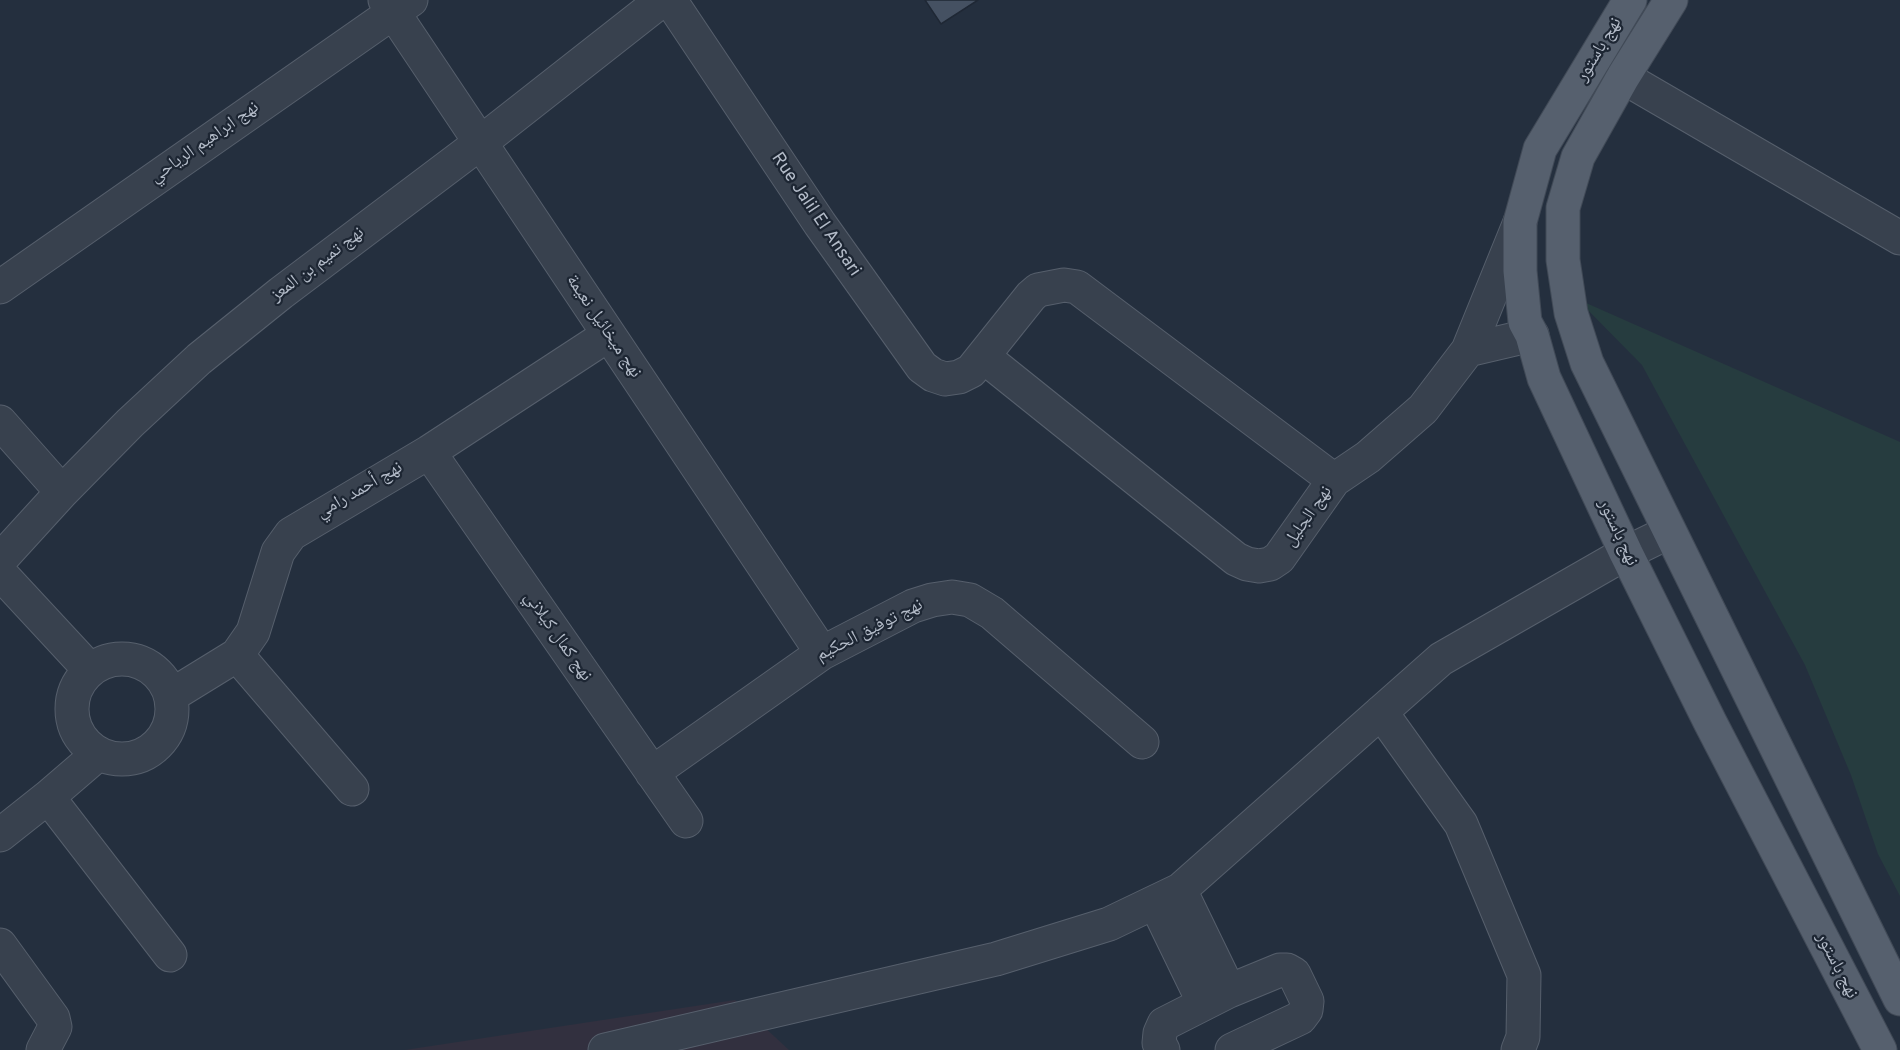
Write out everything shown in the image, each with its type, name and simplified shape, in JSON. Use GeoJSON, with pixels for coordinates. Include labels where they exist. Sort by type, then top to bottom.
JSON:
{"type":"FeatureCollection","features":[{"type":"Feature","properties":{"kind":"main road","name":"نهج باستور"},"geometry":{"type":"LineString","coordinates":[[1630,0],[1540,149],[1520,222],[1520,271],[1525,322],[1532,335],[1544,378],[1626,553],[1710,722],[1880,1050]]}},
{"type":"Feature","properties":{"kind":"main road","name":"نهج باستور"},"geometry":{"type":"LineString","coordinates":[[1671,0],[1623,76],[1578,157],[1563,208],[1563,260],[1571,313],[1587,363],[1900,999]]}},
{"type":"Feature","properties":{"kind":"street","name":"نهج تميم بن المعز"},"geometry":{"type":"LineString","coordinates":[[0,560],[62,492],[130,423],[199,359],[281,293],[480,143],[662,0]]}},
{"type":"Feature","properties":{"kind":"street","name":"Rue Jalil El Ansari"},"geometry":{"type":"LineString","coordinates":[[670,0],[820,224],[922,367],[933,375],[945,379],[958,377],[971,371],[984,357]]}},
{"type":"Feature","properties":{"kind":"street","name":"نهج ميخائيل نعيمة"},"geometry":{"type":"LineString","coordinates":[[396,4],[480,143],[822,653]]}},
{"type":"Feature","properties":{"kind":"street","name":"نهج ابراهيم الرياحي"},"geometry":{"type":"LineString","coordinates":[[0,287],[396,4]]}},
{"type":"Feature","properties":{"kind":"street"},"geometry":{"type":"LineString","coordinates":[[1623,76],[1900,238]]}},
{"type":"Feature","properties":{"kind":"street"},"geometry":{"type":"LineString","coordinates":[[1334,480],[1368,457],[1423,409],[1468,350],[1520,222]]}},
{"type":"Feature","properties":{"kind":"street","name":"نهج الجليل"},"geometry":{"type":"LineString","coordinates":[[1064,285],[1077,287],[1334,480],[1280,558],[1270,564],[1259,566],[1247,564],[1236,560],[984,357],[1038,290],[1064,285]]}},
{"type":"Feature","properties":{"kind":"street","name":"نهج أحمد رامي"},"geometry":{"type":"LineString","coordinates":[[172,695],[237,655],[253,632],[278,552],[291,534],[429,452],[608,335]]}},
{"type":"Feature","properties":{"kind":"street"},"geometry":{"type":"LineString","coordinates":[[1468,350],[1532,335]]}},
{"type":"Feature","properties":{"kind":"street"},"geometry":{"type":"LineString","coordinates":[[0,422],[62,492]]}},
{"type":"Feature","properties":{"kind":"street","name":"نهج كمال كيلاني"},"geometry":{"type":"LineString","coordinates":[[429,452],[686,821]]}},
{"type":"Feature","properties":{"kind":"street"},"geometry":{"type":"LineString","coordinates":[[605,1050],[996,959],[1110,924],[1167,896],[1441,659],[1626,553],[1669,532]]}},
{"type":"Feature","properties":{"kind":"street"},"geometry":{"type":"LineString","coordinates":[[0,573],[90,670]]}},
{"type":"Feature","properties":{"kind":"street","name":"نهج توفيق الحكيم"},"geometry":{"type":"LineString","coordinates":[[652,772],[822,653],[913,606],[951,597],[970,600],[992,612],[1142,742]]}},
{"type":"Feature","properties":{"kind":"street"},"geometry":{"type":"LineString","coordinates":[[237,655],[352,789]]}},
{"type":"Feature","properties":{"kind":"street"},"geometry":{"type":"LineString","coordinates":[[127,659],[146,665],[161,677],[172,695],[172,715],[167,734],[154,749],[136,758],[117,760],[98,754],[83,741],[74,723],[72,704],[77,685],[90,670],[107,660],[127,659]]}},
{"type":"Feature","properties":{"kind":"street"},"geometry":{"type":"LineString","coordinates":[[1381,712],[1461,824],[1524,975],[1524,1037],[1518,1050]]}},
{"type":"Feature","properties":{"kind":"street"},"geometry":{"type":"LineString","coordinates":[[0,835],[98,754]]}},
{"type":"Feature","properties":{"kind":"street"},"geometry":{"type":"LineString","coordinates":[[48,797],[170,955]]}},
{"type":"Feature","properties":{"kind":"street"},"geometry":{"type":"LineString","coordinates":[[1167,896],[1216,997]]}},
{"type":"Feature","properties":{"kind":"street"},"geometry":{"type":"LineString","coordinates":[[0,945],[53,1018],[55,1027],[43,1050]]}},
{"type":"Feature","properties":{"kind":"street"},"geometry":{"type":"LineString","coordinates":[[1163,1050],[1159,1043],[1164,1024],[1216,997],[1280,970],[1287,970],[1294,974],[1307,1001],[1306,1010],[1300,1018],[1232,1050]]}},
{"type":"Feature","properties":{"kind":"shaded area"},"geometry":{"type":"Polygon","coordinates":[[[735,1000],[789,1050],[405,1050],[735,1000]]]}},
{"type":"Feature","properties":{"kind":"green space"},"geometry":{"type":"Polygon","coordinates":[[[1577,299],[1900,442],[1900,896],[1878,854],[1851,775],[1805,665],[1642,365],[1577,299]]]}},
{"type":"Feature","properties":{"kind":"building"},"geometry":{"type":"Polygon","coordinates":[[[925,0],[978,0],[941,24],[925,0]]]}}]}
